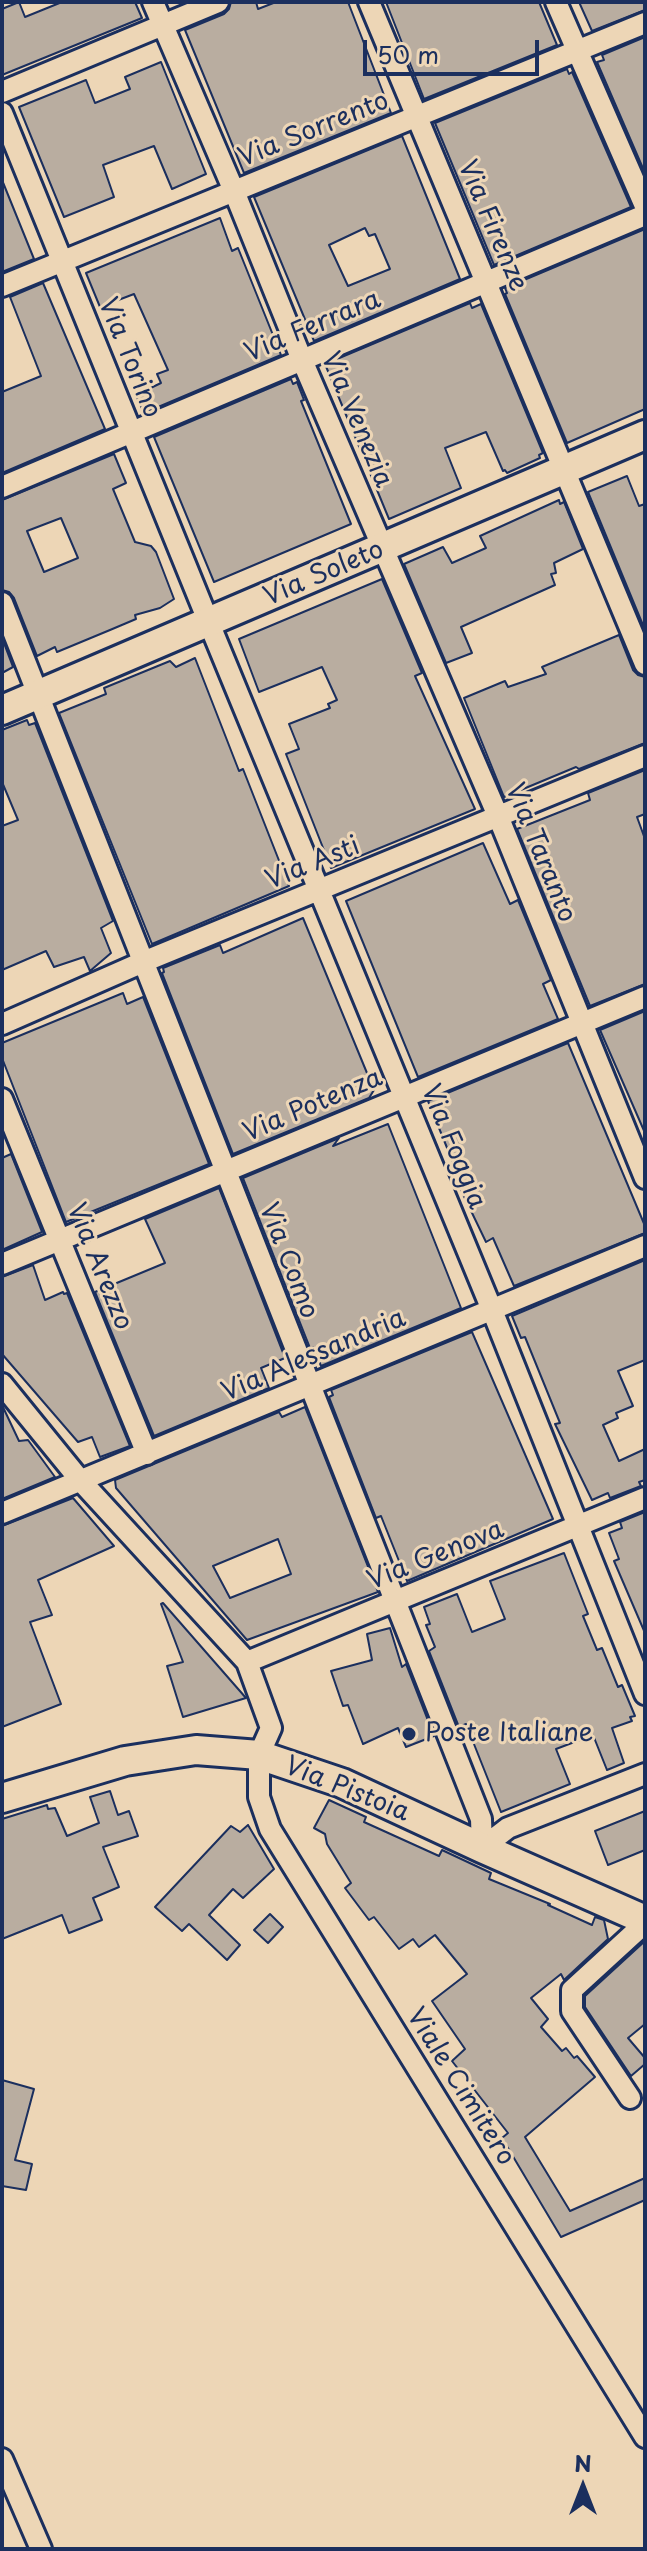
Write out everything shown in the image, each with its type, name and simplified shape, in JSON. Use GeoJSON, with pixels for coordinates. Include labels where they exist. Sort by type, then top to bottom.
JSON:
{"type":"FeatureCollection","features":[{"type":"Feature","properties":{"kind":"street","name":"Via Venezia"},"geometry":{"type":"LineString","coordinates":[[153,2],[383,549]]}},
{"type":"Feature","properties":{"kind":"street"},"geometry":{"type":"LineString","coordinates":[[2,92],[218,2]]}},
{"type":"Feature","properties":{"kind":"street","name":"Via Firenze"},"geometry":{"type":"LineString","coordinates":[[369,2],[645,664]]}},
{"type":"Feature","properties":{"kind":"street"},"geometry":{"type":"LineString","coordinates":[[556,2],[645,206]]}},
{"type":"Feature","properties":{"kind":"street","name":"Via Sorrento"},"geometry":{"type":"LineString","coordinates":[[2,286],[645,23]]}},
{"type":"Feature","properties":{"kind":"street","name":"Via Torino"},"geometry":{"type":"LineString","coordinates":[[2,113],[209,623]]}},
{"type":"Feature","properties":{"kind":"street","name":"Via Ferrara"},"geometry":{"type":"LineString","coordinates":[[2,487],[645,215]]}},
{"type":"Feature","properties":{"kind":"street","name":"Via Soleto"},"geometry":{"type":"LineString","coordinates":[[2,710],[645,435]]}},
{"type":"Feature","properties":{"kind":"street","name":"Via Taranto"},"geometry":{"type":"LineString","coordinates":[[383,549],[498,816],[645,1178]]}},
{"type":"Feature","properties":{"kind":"street","name":"Via Como"},"geometry":{"type":"LineString","coordinates":[[2,603],[481,1819],[482,1848]]}},
{"type":"Feature","properties":{"kind":"street","name":"Via Foggia"},"geometry":{"type":"LineString","coordinates":[[209,623],[492,1310],[645,1694]]}},
{"type":"Feature","properties":{"kind":"street","name":"Via Asti"},"geometry":{"type":"LineString","coordinates":[[2,1024],[143,962],[645,756]]}},
{"type":"Feature","properties":{"kind":"street","name":"Via Potenza"},"geometry":{"type":"LineString","coordinates":[[2,1264],[645,997]]}},
{"type":"Feature","properties":{"kind":"street","name":"Via Arezzo"},"geometry":{"type":"LineString","coordinates":[[2,1099],[147,1454]]}},
{"type":"Feature","properties":{"kind":"street","name":"Via Alessandria"},"geometry":{"type":"LineString","coordinates":[[2,1513],[645,1246]]}},
{"type":"Feature","properties":{"kind":"street","name":"Via Pistoia"},"geometry":{"type":"LineString","coordinates":[[2,1384],[80,1480],[247,1662],[271,1728],[259,1755],[342,1783],[645,1921]]}},
{"type":"Feature","properties":{"kind":"street","name":"Via Genova"},"geometry":{"type":"LineString","coordinates":[[247,1662],[645,1498]]}},
{"type":"Feature","properties":{"kind":"street"},"geometry":{"type":"LineString","coordinates":[[2,1798],[125,1761],[196,1750],[259,1755]]}},
{"type":"Feature","properties":{"kind":"street","name":"Viale Cimitero"},"geometry":{"type":"LineString","coordinates":[[259,1755],[259,1797],[270,1829],[645,2437]]}},
{"type":"Feature","properties":{"kind":"street"},"geometry":{"type":"LineString","coordinates":[[482,1848],[508,1828],[645,1774]]}},
{"type":"Feature","properties":{"kind":"street"},"geometry":{"type":"LineString","coordinates":[[630,2098],[572,2011],[572,1990],[645,1921]]}},
{"type":"Feature","properties":{"kind":"street"},"geometry":{"type":"LineString","coordinates":[[2,2459],[41,2549]]}},
{"type":"Feature","properties":{"kind":"building"},"geometry":{"type":"Polygon","coordinates":[[[19,2],[25,17],[62,2],[135,2],[142,18],[2,75],[2,9],[19,2]]]}},
{"type":"Feature","properties":{"kind":"building"},"geometry":{"type":"Polygon","coordinates":[[[231,2],[256,2],[258,9],[276,2],[348,2],[391,113],[244,173],[185,30],[224,14],[231,2]]]}},
{"type":"Feature","properties":{"kind":"building"},"geometry":{"type":"Polygon","coordinates":[[[386,2],[539,2],[557,45],[424,99],[386,2]]]}},
{"type":"Feature","properties":{"kind":"building"},"geometry":{"type":"Polygon","coordinates":[[[579,2],[645,2],[645,10],[592,31],[579,2]]]}},
{"type":"Feature","properties":{"kind":"building"},"geometry":{"type":"Polygon","coordinates":[[[645,37],[645,173],[597,62],[604,60],[602,55],[645,37]]]}},
{"type":"Feature","properties":{"kind":"building"},"geometry":{"type":"Polygon","coordinates":[[[161,62],[206,174],[172,189],[154,146],[103,165],[114,197],[64,217],[19,107],[86,80],[95,103],[130,89],[125,77],[161,62]]]}},
{"type":"Feature","properties":{"kind":"building"},"geometry":{"type":"Polygon","coordinates":[[[567,69],[569,74],[572,72],[631,207],[494,265],[435,123],[567,69]]]}},
{"type":"Feature","properties":{"kind":"building"},"geometry":{"type":"Polygon","coordinates":[[[402,136],[460,279],[314,341],[254,197],[402,136]],[[365,228],[329,245],[348,286],[390,269],[375,234],[369,236],[365,228]]]}},
{"type":"Feature","properties":{"kind":"building"},"geometry":{"type":"Polygon","coordinates":[[[2,180],[34,259],[2,272],[2,180]]]}},
{"type":"Feature","properties":{"kind":"building"},"geometry":{"type":"Polygon","coordinates":[[[220,218],[232,251],[238,248],[281,355],[144,413],[136,395],[161,383],[157,374],[168,370],[134,294],[100,307],[86,273],[220,218]]]}},
{"type":"Feature","properties":{"kind":"building"},"geometry":{"type":"Polygon","coordinates":[[[645,229],[645,409],[567,443],[505,288],[645,229]]]}},
{"type":"Feature","properties":{"kind":"building"},"geometry":{"type":"Polygon","coordinates":[[[43,283],[105,429],[2,473],[2,392],[41,376],[10,297],[43,283]]]}},
{"type":"Feature","properties":{"kind":"building"},"geometry":{"type":"Polygon","coordinates":[[[470,303],[472,308],[481,304],[543,453],[539,455],[540,458],[507,473],[503,471],[486,432],[445,448],[461,488],[389,519],[325,364],[470,303]]]}},
{"type":"Feature","properties":{"kind":"building"},"geometry":{"type":"Polygon","coordinates":[[[291,379],[293,384],[297,382],[304,400],[301,401],[351,524],[214,582],[154,437],[291,379]]]}},
{"type":"Feature","properties":{"kind":"building"},"geometry":{"type":"Polygon","coordinates":[[[114,454],[126,483],[113,489],[135,542],[151,546],[156,552],[174,599],[160,608],[135,615],[136,619],[110,630],[57,652],[55,647],[37,656],[14,598],[2,590],[2,500],[114,454]],[[61,518],[27,531],[44,572],[78,558],[61,518]]]}},
{"type":"Feature","properties":{"kind":"building"},"geometry":{"type":"Polygon","coordinates":[[[627,476],[639,506],[645,504],[645,630],[588,492],[627,476]]]}},
{"type":"Feature","properties":{"kind":"building"},"geometry":{"type":"Polygon","coordinates":[[[559,500],[560,504],[564,502],[583,549],[554,563],[556,573],[551,574],[555,585],[461,627],[472,653],[446,663],[404,564],[443,547],[452,563],[486,548],[480,536],[559,500]]]}},
{"type":"Feature","properties":{"kind":"building"},"geometry":{"type":"Polygon","coordinates":[[[382,579],[422,673],[415,676],[475,809],[331,868],[286,754],[299,749],[289,724],[330,708],[328,704],[337,700],[322,667],[259,692],[239,639],[382,579]]]}},
{"type":"Feature","properties":{"kind":"building"},"geometry":{"type":"Polygon","coordinates":[[[619,635],[633,670],[645,677],[645,743],[504,797],[464,698],[505,681],[508,687],[546,674],[542,667],[619,635]]]}},
{"type":"Feature","properties":{"kind":"building"},"geometry":{"type":"Polygon","coordinates":[[[2,638],[13,667],[2,673],[2,638]]]}},
{"type":"Feature","properties":{"kind":"building"},"geometry":{"type":"Polygon","coordinates":[[[195,658],[289,886],[152,944],[59,713],[106,694],[104,688],[170,661],[176,667],[195,658]]]}},
{"type":"Feature","properties":{"kind":"building"},"geometry":{"type":"Polygon","coordinates":[[[27,720],[29,725],[35,723],[113,921],[101,928],[111,953],[90,971],[84,957],[54,967],[46,951],[2,970],[2,826],[18,820],[2,782],[2,730],[27,720]]]}},
{"type":"Feature","properties":{"kind":"building"},"geometry":{"type":"Polygon","coordinates":[[[645,770],[645,814],[637,817],[645,839],[645,984],[590,1006],[517,829],[590,800],[588,793],[645,770]]]}},
{"type":"Feature","properties":{"kind":"building"},"geometry":{"type":"Polygon","coordinates":[[[483,843],[510,904],[518,900],[551,980],[543,984],[558,1019],[418,1077],[346,901],[483,843]]]}},
{"type":"Feature","properties":{"kind":"building"},"geometry":{"type":"Polygon","coordinates":[[[303,918],[374,1090],[369,1098],[233,1154],[162,973],[163,968],[220,945],[223,953],[303,918]]]}},
{"type":"Feature","properties":{"kind":"building"},"geometry":{"type":"Polygon","coordinates":[[[123,993],[127,1004],[143,997],[209,1164],[66,1222],[2,1058],[2,1043],[123,993]]]}},
{"type":"Feature","properties":{"kind":"building"},"geometry":{"type":"Polygon","coordinates":[[[645,1011],[645,1133],[600,1030],[645,1011]]]}},
{"type":"Feature","properties":{"kind":"building"},"geometry":{"type":"Polygon","coordinates":[[[568,1043],[645,1226],[645,1233],[514,1286],[493,1238],[486,1242],[460,1188],[463,1187],[428,1101],[568,1043]]]}},
{"type":"Feature","properties":{"kind":"building"},"geometry":{"type":"Polygon","coordinates":[[[388,1124],[461,1308],[321,1366],[313,1347],[310,1348],[243,1178],[339,1138],[333,1146],[388,1124]]]}},
{"type":"Feature","properties":{"kind":"building"},"geometry":{"type":"Polygon","coordinates":[[[11,1154],[42,1232],[2,1250],[2,1158],[11,1154]]]}},
{"type":"Feature","properties":{"kind":"building"},"geometry":{"type":"Polygon","coordinates":[[[219,1188],[285,1358],[261,1368],[269,1388],[154,1436],[95,1292],[165,1263],[145,1219],[219,1188]]]}},
{"type":"Feature","properties":{"kind":"building"},"geometry":{"type":"Polygon","coordinates":[[[645,1260],[645,1360],[618,1371],[633,1406],[616,1413],[618,1418],[603,1425],[619,1461],[645,1449],[645,1480],[639,1482],[641,1486],[610,1498],[608,1493],[592,1500],[555,1424],[560,1423],[525,1337],[521,1338],[512,1316],[645,1260]]]}},
{"type":"Feature","properties":{"kind":"building"},"geometry":{"type":"Polygon","coordinates":[[[33,1265],[45,1300],[67,1293],[130,1446],[100,1457],[92,1437],[78,1442],[2,1354],[2,1277],[33,1265]]]}},
{"type":"Feature","properties":{"kind":"building"},"geometry":{"type":"Polygon","coordinates":[[[472,1332],[553,1519],[407,1581],[381,1516],[376,1518],[329,1397],[333,1395],[331,1390],[472,1332]]]}},
{"type":"Feature","properties":{"kind":"building"},"geometry":{"type":"Polygon","coordinates":[[[2,1405],[19,1441],[28,1440],[55,1477],[2,1499],[2,1405]]]}},
{"type":"Feature","properties":{"kind":"building"},"geometry":{"type":"Polygon","coordinates":[[[305,1407],[378,1592],[247,1640],[116,1488],[115,1480],[279,1412],[282,1417],[305,1407]],[[278,1539],[213,1566],[230,1598],[291,1574],[278,1539]]]}},
{"type":"Feature","properties":{"kind":"building"},"geometry":{"type":"Polygon","coordinates":[[[73,1498],[114,1546],[38,1580],[52,1615],[30,1622],[61,1704],[2,1727],[2,1526],[73,1498]]]}},
{"type":"Feature","properties":{"kind":"building"},"geometry":{"type":"Polygon","coordinates":[[[645,1512],[645,1633],[614,1561],[619,1559],[609,1533],[622,1528],[620,1522],[645,1512]]]}},
{"type":"Feature","properties":{"kind":"building"},"geometry":{"type":"Polygon","coordinates":[[[564,1553],[588,1614],[583,1616],[597,1650],[602,1648],[618,1687],[622,1685],[635,1716],[630,1717],[632,1721],[612,1728],[624,1763],[607,1770],[593,1735],[556,1749],[570,1784],[501,1812],[466,1724],[459,1727],[429,1651],[435,1647],[426,1625],[430,1624],[424,1607],[457,1594],[472,1632],[505,1619],[490,1581],[564,1553]]]}},
{"type":"Feature","properties":{"kind":"building"},"geometry":{"type":"Polygon","coordinates":[[[163,1603],[246,1698],[183,1717],[167,1666],[183,1662],[163,1603]]]}},
{"type":"Feature","properties":{"kind":"building"},"geometry":{"type":"Polygon","coordinates":[[[390,1628],[402,1667],[406,1664],[434,1736],[406,1747],[398,1728],[363,1744],[348,1705],[343,1706],[331,1671],[372,1660],[367,1634],[390,1628]]]}},
{"type":"Feature","properties":{"kind":"building"},"geometry":{"type":"Polygon","coordinates":[[[110,1791],[118,1815],[129,1811],[138,1836],[103,1847],[119,1887],[93,1898],[102,1920],[69,1933],[62,1915],[2,1939],[2,1819],[47,1805],[48,1809],[55,1808],[67,1836],[99,1823],[90,1797],[110,1791]]]}},
{"type":"Feature","properties":{"kind":"building"},"geometry":{"type":"Polygon","coordinates":[[[329,1800],[366,1817],[364,1822],[439,1856],[442,1850],[491,1873],[489,1879],[592,1925],[595,1917],[604,1920],[608,1939],[564,1980],[561,1974],[531,1998],[548,2019],[541,2027],[562,2051],[566,2048],[574,2058],[577,2056],[595,2077],[525,2137],[570,2211],[645,2178],[645,2200],[561,2237],[502,2138],[508,2133],[452,2061],[465,2049],[432,2001],[467,1974],[435,1935],[419,1947],[413,1939],[399,1949],[374,1917],[369,1920],[345,1888],[351,1883],[327,1844],[325,1834],[314,1828],[329,1800]]]}},
{"type":"Feature","properties":{"kind":"building"},"geometry":{"type":"Polygon","coordinates":[[[645,1811],[645,1850],[608,1865],[595,1831],[645,1811]]]}},
{"type":"Feature","properties":{"kind":"building"},"geometry":{"type":"Polygon","coordinates":[[[248,1825],[274,1869],[243,1898],[233,1889],[209,1915],[240,1945],[227,1960],[189,1924],[182,1931],[155,1907],[231,1826],[240,1832],[248,1825]]]}},
{"type":"Feature","properties":{"kind":"building"},"geometry":{"type":"Polygon","coordinates":[[[270,1914],[283,1927],[268,1943],[254,1930],[270,1914]]]}},
{"type":"Feature","properties":{"kind":"building"},"geometry":{"type":"Polygon","coordinates":[[[645,1941],[645,2024],[628,2038],[645,2058],[645,2064],[631,2076],[585,2007],[585,1996],[645,1941]]]}},
{"type":"Feature","properties":{"kind":"building"},"geometry":{"type":"Polygon","coordinates":[[[2,2080],[34,2089],[15,2160],[32,2164],[26,2190],[2,2186],[2,2080]]]}},
{"type":"Feature","properties":{"kind":"place","name":"Poste Italiane"},"geometry":{"type":"Point","coordinates":[409,1734]}}]}
